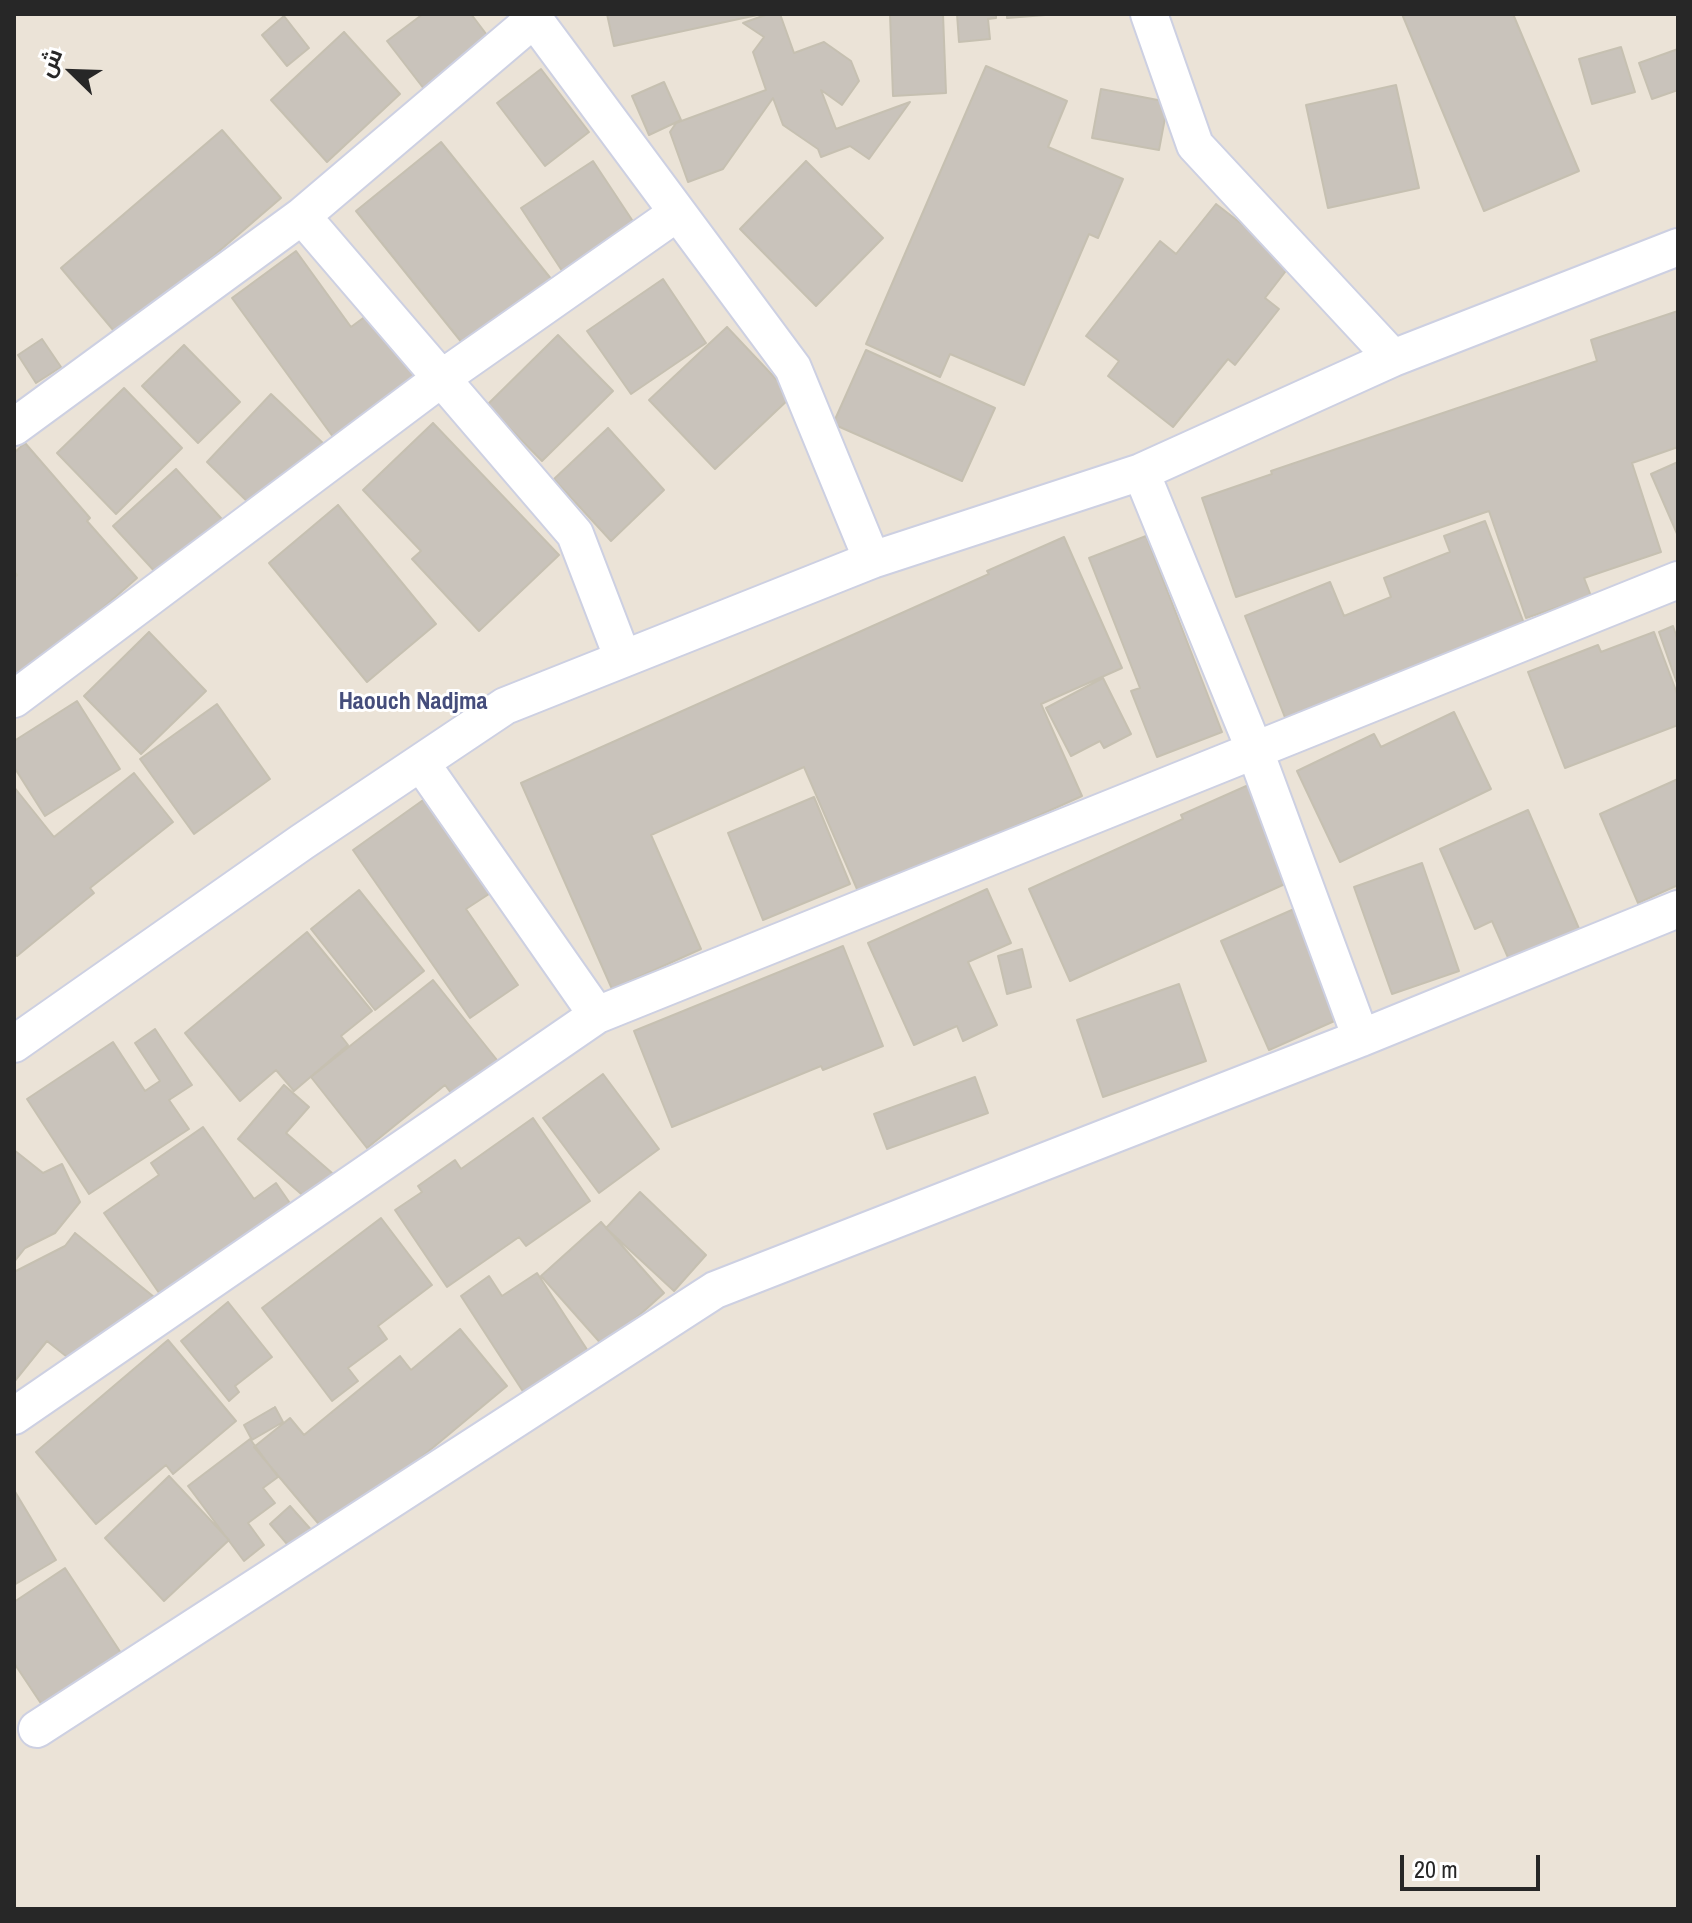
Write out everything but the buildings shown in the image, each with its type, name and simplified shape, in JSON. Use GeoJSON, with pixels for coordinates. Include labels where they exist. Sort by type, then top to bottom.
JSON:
{"type":"FeatureCollection","features":[{"type":"Feature","properties":{"kind":"street"},"geometry":{"type":"LineString","coordinates":[[1149,14],[1195,145],[1393,358]]}},
{"type":"Feature","properties":{"kind":"street"},"geometry":{"type":"LineString","coordinates":[[14,427],[302,216],[534,19],[793,368],[872,560]]}},
{"type":"Feature","properties":{"kind":"street"},"geometry":{"type":"LineString","coordinates":[[14,699],[442,378],[677,213]]}},
{"type":"Feature","properties":{"kind":"street"},"geometry":{"type":"LineString","coordinates":[[302,216],[575,534],[623,659]]}},
{"type":"Feature","properties":{"kind":"street"},"geometry":{"type":"LineString","coordinates":[[14,1044],[302,842],[505,706],[872,560],[1141,472],[1393,358],[1678,247]]}},
{"type":"Feature","properties":{"kind":"street"},"geometry":{"type":"LineString","coordinates":[[1141,472],[1255,751],[1361,1038]]}},
{"type":"Feature","properties":{"kind":"street"},"geometry":{"type":"LineString","coordinates":[[14,1416],[597,1015],[1678,580]]}},
{"type":"Feature","properties":{"kind":"street"},"geometry":{"type":"LineString","coordinates":[[421,763],[597,1015]]}},
{"type":"Feature","properties":{"kind":"street"},"geometry":{"type":"LineString","coordinates":[[37,1729],[715,1290],[1361,1038],[1678,909]]}},
{"type":"Feature","properties":{"kind":"district","name":"Haouch Nadjma"},"geometry":{"type":"Point","coordinates":[413,703]}}]}
